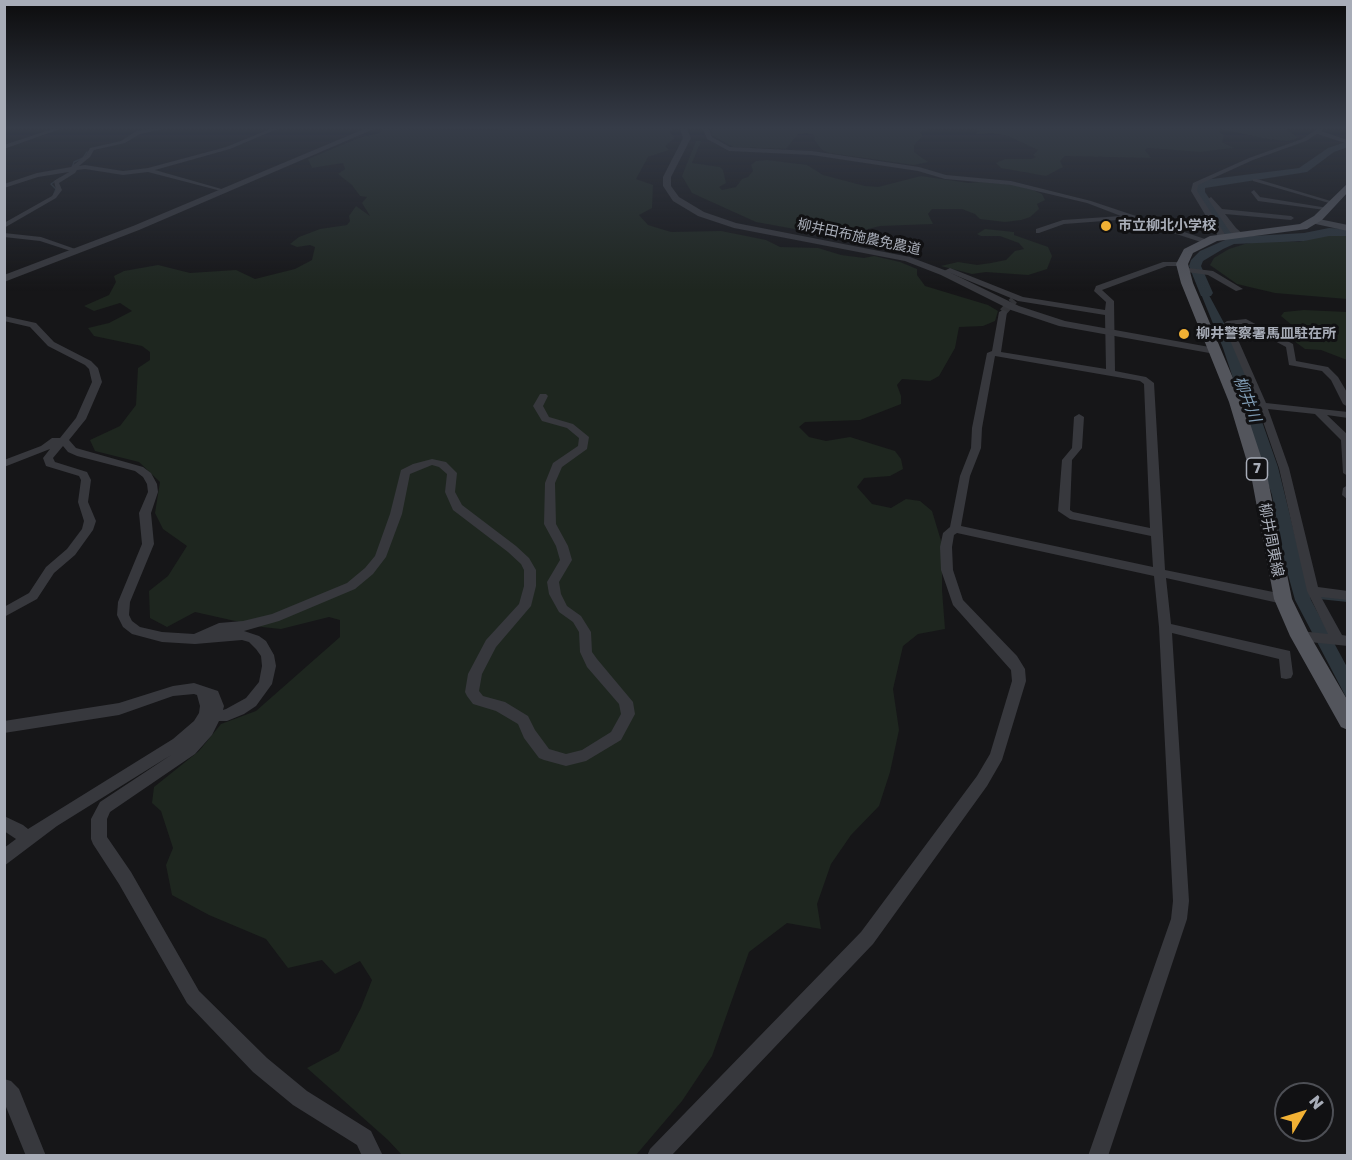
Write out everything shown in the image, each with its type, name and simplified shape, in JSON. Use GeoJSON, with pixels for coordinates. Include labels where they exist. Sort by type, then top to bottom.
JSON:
{"type":"FeatureCollection","features":[{"type":"Feature","properties":{"kind":"main road"},"geometry":{"type":"LineString","coordinates":[[1184,268],[1188,251],[1225,236],[1294,230],[1314,221],[1347,186]]}},
{"type":"Feature","properties":{"kind":"main road"},"geometry":{"type":"LineString","coordinates":[[1314,221],[1347,228]]}},
{"type":"Feature","properties":{"kind":"main road","name":"柳井周東線"},"geometry":{"type":"LineString","coordinates":[[1184,268],[1215,351],[1238,403],[1259,475],[1270,545],[1283,599],[1305,637],[1347,721]]}},
{"type":"Feature","properties":{"kind":"street"},"geometry":{"type":"LineString","coordinates":[[4,226],[54,197],[59,190],[56,183]]}},
{"type":"Feature","properties":{"kind":"street"},"geometry":{"type":"LineString","coordinates":[[195,183],[223,191]]}},
{"type":"Feature","properties":{"kind":"street"},"geometry":{"type":"LineString","coordinates":[[4,279],[242,183]]}},
{"type":"Feature","properties":{"kind":"street","name":"柳井田布施農免農道"},"geometry":{"type":"LineString","coordinates":[[667,183],[672,195],[691,210],[734,225],[892,255],[944,273],[1030,314],[1063,324],[1215,351]]}},
{"type":"Feature","properties":{"kind":"street"},"geometry":{"type":"LineString","coordinates":[[1012,183],[1089,202],[1131,218],[1225,236]]}},
{"type":"Feature","properties":{"kind":"street"},"geometry":{"type":"LineString","coordinates":[[1197,183],[1194,191],[1225,236]]}},
{"type":"Feature","properties":{"kind":"street"},"geometry":{"type":"LineString","coordinates":[[1264,183],[1329,205]]}},
{"type":"Feature","properties":{"kind":"street"},"geometry":{"type":"LineString","coordinates":[[1254,192],[1258,199],[1278,205],[1329,205]]}},
{"type":"Feature","properties":{"kind":"street"},"geometry":{"type":"LineString","coordinates":[[1211,199],[1220,211],[1225,236]]}},
{"type":"Feature","properties":{"kind":"street"},"geometry":{"type":"LineString","coordinates":[[1220,211],[1291,218]]}},
{"type":"Feature","properties":{"kind":"street"},"geometry":{"type":"LineString","coordinates":[[1039,231],[1054,224],[1069,221],[1131,218]]}},
{"type":"Feature","properties":{"kind":"street"},"geometry":{"type":"LineString","coordinates":[[4,235],[41,239],[77,251]]}},
{"type":"Feature","properties":{"kind":"street"},"geometry":{"type":"LineString","coordinates":[[1111,373],[1110,301],[1098,291],[1099,288],[1166,264],[1216,275],[1239,289]]}},
{"type":"Feature","properties":{"kind":"street"},"geometry":{"type":"LineString","coordinates":[[944,273],[950,270],[1014,298],[1109,313]]}},
{"type":"Feature","properties":{"kind":"street"},"geometry":{"type":"LineString","coordinates":[[996,353],[1003,312]]}},
{"type":"Feature","properties":{"kind":"street"},"geometry":{"type":"LineString","coordinates":[[4,318],[33,325],[51,344],[88,363],[93,368],[97,381],[81,419],[50,453],[48,461],[83,474],[86,480],[83,502],[90,521],[87,530],[71,552],[50,570],[33,596],[4,613]]}},
{"type":"Feature","properties":{"kind":"street"},"geometry":{"type":"LineString","coordinates":[[1340,640],[1315,595],[1307,574],[1284,468],[1227,324],[1246,322],[1290,346],[1292,363],[1324,369],[1335,379],[1347,404]]}},
{"type":"Feature","properties":{"kind":"street"},"geometry":{"type":"LineString","coordinates":[[955,529],[965,476],[976,448],[977,428],[991,353],[1143,379],[1149,383],[1156,533],[1166,627],[1181,901],[1179,919],[1098,1155]]}},
{"type":"Feature","properties":{"kind":"street"},"geometry":{"type":"LineString","coordinates":[[195,639],[219,628],[243,626],[275,618],[351,586],[369,571],[380,556],[396,513],[405,472],[432,462],[442,464],[452,473],[450,492],[457,507],[512,549],[525,561],[530,570],[530,586],[525,606],[491,644],[475,674],[472,692],[478,700],[500,706],[523,720],[529,734],[544,754],[566,760],[586,755],[616,736],[628,714],[626,702],[592,663],[586,651],[585,632],[577,619],[563,609],[555,594],[553,582],[567,560],[550,524],[550,483],[557,465],[583,447],[584,437],[570,426],[545,419],[538,406],[543,396]]}},
{"type":"Feature","properties":{"kind":"street"},"geometry":{"type":"LineString","coordinates":[[1238,403],[1347,416]]}},
{"type":"Feature","properties":{"kind":"street"},"geometry":{"type":"LineString","coordinates":[[1318,412],[1346,439],[1347,472]]}},
{"type":"Feature","properties":{"kind":"street"},"geometry":{"type":"LineString","coordinates":[[1079,417],[1077,448],[1067,460],[1064,511],[1070,515],[1156,533]]}},
{"type":"Feature","properties":{"kind":"street"},"geometry":{"type":"LineString","coordinates":[[4,464],[66,438]]}},
{"type":"Feature","properties":{"kind":"street"},"geometry":{"type":"LineString","coordinates":[[66,438],[72,450],[81,454],[139,469],[147,475],[153,492],[145,513],[148,544],[124,602],[123,615],[127,624],[136,631],[162,637],[195,639],[242,635],[254,639],[267,655],[269,666],[265,684],[251,702],[239,710],[215,716]]}},
{"type":"Feature","properties":{"kind":"street"},"geometry":{"type":"LineString","coordinates":[[1347,488],[1347,495]]}},
{"type":"Feature","properties":{"kind":"street"},"geometry":{"type":"LineString","coordinates":[[657,1155],[867,938],[982,781],[997,756],[1019,681],[1018,669],[957,602],[947,570],[949,533],[955,529],[1283,599]]}},
{"type":"Feature","properties":{"kind":"street"},"geometry":{"type":"LineString","coordinates":[[1315,595],[1347,596]]}},
{"type":"Feature","properties":{"kind":"street"},"geometry":{"type":"LineString","coordinates":[[1166,627],[1285,656],[1286,674]]}},
{"type":"Feature","properties":{"kind":"street"},"geometry":{"type":"LineString","coordinates":[[1305,637],[1340,640]]}},
{"type":"Feature","properties":{"kind":"street"},"geometry":{"type":"LineString","coordinates":[[4,727],[119,709],[184,689],[194,688],[213,695],[216,706],[215,716],[207,731],[190,750],[105,807],[99,819],[99,839],[125,878],[167,956],[193,997],[260,1065],[300,1098],[364,1138],[373,1155]]}},
{"type":"Feature","properties":{"kind":"street"},"geometry":{"type":"LineString","coordinates":[[4,859],[27,839],[178,743],[200,725],[206,714],[207,706],[202,691]]}},
{"type":"Feature","properties":{"kind":"street"},"geometry":{"type":"LineString","coordinates":[[4,823],[18,830],[27,839]]}},
{"type":"Feature","properties":{"kind":"street"},"geometry":{"type":"LineString","coordinates":[[4,1088],[12,1096],[36,1155]]}},
{"type":"Feature","properties":{"kind":"shaded area"},"geometry":{"type":"Polygon","coordinates":[[[350,183],[648,183],[653,185],[652,208],[639,215],[648,225],[671,232],[721,231],[766,240],[780,247],[818,248],[841,255],[864,258],[874,256],[900,262],[917,269],[917,275],[925,286],[988,305],[998,311],[995,321],[983,326],[959,327],[955,348],[939,376],[930,381],[902,379],[897,385],[901,404],[860,420],[805,422],[799,427],[809,437],[826,441],[850,437],[895,451],[901,459],[903,469],[890,476],[864,478],[857,487],[872,504],[891,508],[906,499],[920,501],[932,511],[942,544],[945,629],[918,634],[903,646],[893,689],[899,730],[890,772],[879,806],[851,835],[831,864],[817,904],[821,929],[787,923],[749,952],[712,1056],[682,1101],[636,1155],[402,1155],[307,1068],[339,1051],[361,1008],[372,980],[360,961],[335,974],[322,960],[288,968],[266,939],[209,915],[172,895],[166,865],[173,848],[161,811],[152,803],[154,787],[199,751],[221,724],[256,711],[340,637],[340,620],[329,617],[281,629],[195,612],[167,627],[150,618],[149,591],[168,576],[187,546],[163,529],[155,513],[160,482],[139,462],[95,451],[90,440],[120,426],[136,405],[138,368],[150,360],[150,352],[142,346],[94,336],[88,328],[109,323],[132,311],[120,303],[94,311],[84,306],[109,295],[116,282],[114,276],[124,271],[158,265],[190,273],[236,270],[255,279],[295,269],[312,260],[315,247],[310,245],[297,247],[290,244],[299,237],[320,229],[347,225],[350,221],[349,216],[356,206],[370,216],[362,203],[367,197],[360,196],[350,183]]]}},
{"type":"Feature","properties":{"kind":"shaded area"},"geometry":{"type":"Polygon","coordinates":[[[686,183],[726,183],[719,187],[722,190],[736,187],[739,183],[854,183],[878,187],[893,183],[993,183],[1033,190],[1042,194],[1045,200],[1037,204],[1039,209],[1030,217],[1021,220],[1005,222],[980,219],[975,214],[962,209],[932,209],[928,214],[933,224],[880,226],[844,235],[828,235],[756,222],[692,193],[686,183]]]}},
{"type":"Feature","properties":{"kind":"shaded area"},"geometry":{"type":"Polygon","coordinates":[[[985,229],[1014,232],[1014,235],[1048,247],[1052,256],[1047,269],[1028,275],[986,272],[972,274],[941,266],[958,262],[977,265],[1006,260],[1015,251],[1024,249],[1019,243],[1000,236],[977,234],[985,229]]]}},
{"type":"Feature","properties":{"kind":"shaded area"},"geometry":{"type":"Polygon","coordinates":[[[1336,235],[1347,236],[1347,299],[1275,293],[1237,284],[1210,265],[1214,258],[1229,249],[1245,244],[1269,240],[1299,242],[1336,235]]]}},
{"type":"Feature","properties":{"kind":"shaded area"},"geometry":{"type":"Polygon","coordinates":[[[1304,310],[1347,312],[1347,360],[1321,350],[1305,349],[1290,338],[1290,335],[1299,331],[1281,316],[1284,312],[1304,310]]]}},
{"type":"Feature","properties":{"kind":"water"},"geometry":{"type":"Polygon","coordinates":[[[1192,272],[1202,273],[1203,284],[1224,323],[1246,376],[1278,467],[1311,600],[1347,667],[1347,699],[1295,600],[1284,560],[1272,495],[1223,348],[1192,272]]]}},
{"type":"Feature","properties":{"kind":"waterway"},"geometry":{"type":"LineString","coordinates":[[52,183],[56,189],[54,194]]}},
{"type":"Feature","properties":{"kind":"waterway"},"geometry":{"type":"LineString","coordinates":[[1204,183],[1200,187],[1200,192],[1232,241]]}},
{"type":"Feature","properties":{"kind":"waterway","name":"柳井川"},"geometry":{"type":"LineString","coordinates":[[1232,241],[1304,237],[1329,232],[1348,233]]}},
{"type":"Feature","properties":{"kind":"waterway","name":"柳井川"},"geometry":{"type":"LineString","coordinates":[[1206,293],[1195,266],[1197,260],[1204,254],[1232,241]]}},
{"type":"Feature","properties":{"kind":"waterway"},"geometry":{"type":"LineString","coordinates":[[1319,597],[1348,600]]}},
{"type":"Feature","properties":{"kind":"tunnel"},"geometry":{"type":"LineString","coordinates":[[1003,312],[1014,300]]}},
{"type":"Feature","properties":{"kind":"place","name":"市立柳北小学校"},"geometry":{"type":"Point","coordinates":[1106,226]}},
{"type":"Feature","properties":{"kind":"place","name":"柳井警察署馬皿駐在所"},"geometry":{"type":"Point","coordinates":[1184,334]}}]}
